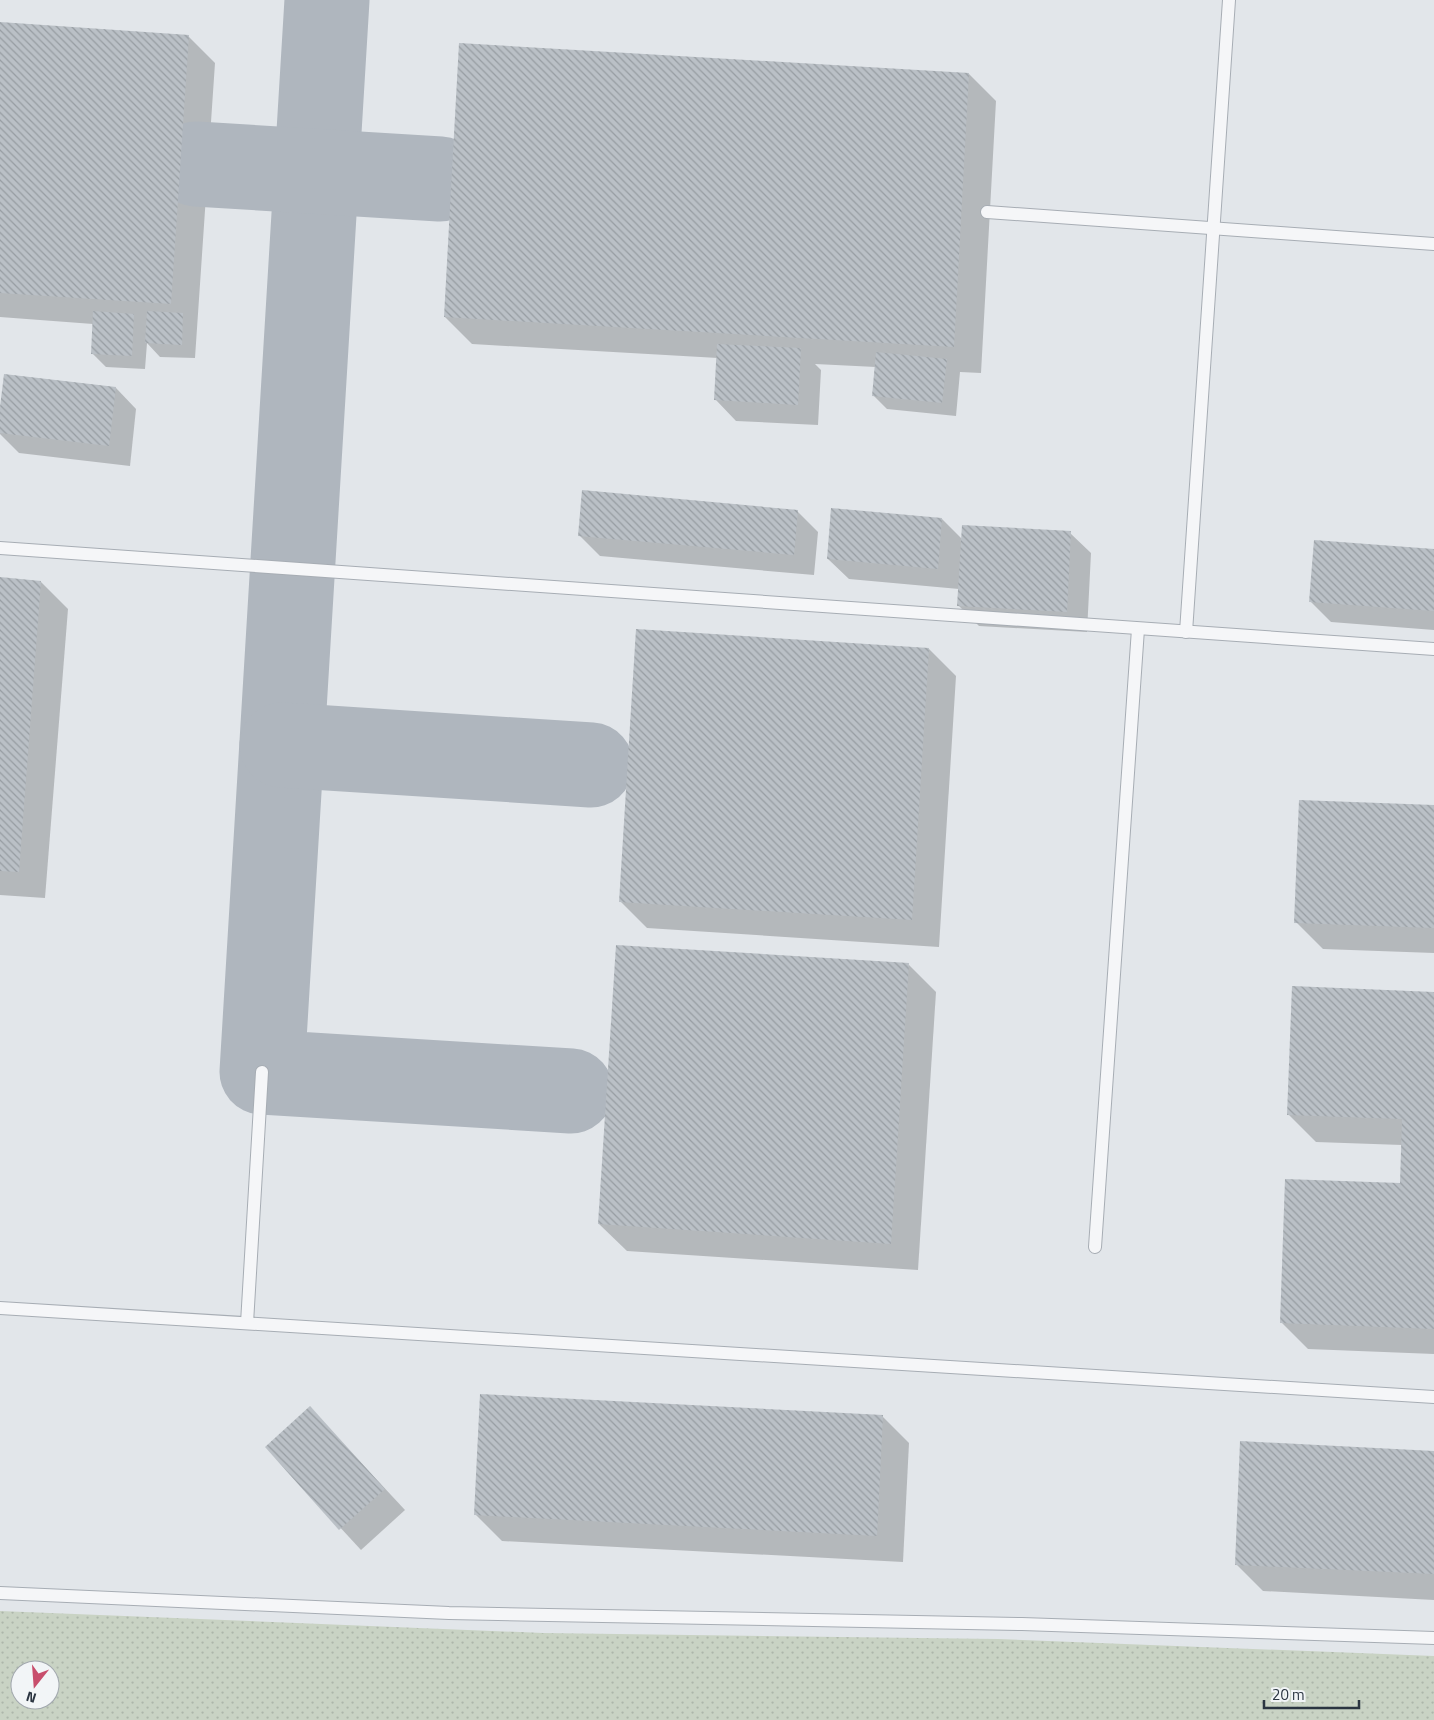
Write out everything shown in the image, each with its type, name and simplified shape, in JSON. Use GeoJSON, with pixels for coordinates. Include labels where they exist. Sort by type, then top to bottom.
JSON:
{"type":"FeatureCollection","features":[{"type":"Feature","properties":{"kind":"lane"},"geometry":{"type":"LineString","coordinates":[[1186,632],[1229,0]]}},
{"type":"Feature","properties":{"kind":"lane"},"geometry":{"type":"LineString","coordinates":[[987,212],[1434,244]]}},
{"type":"Feature","properties":{"kind":"lane"},"geometry":{"type":"LineString","coordinates":[[0,548],[1434,649]]}},
{"type":"Feature","properties":{"kind":"lane"},"geometry":{"type":"LineString","coordinates":[[1095,1247],[1138,628]]}},
{"type":"Feature","properties":{"kind":"lane"},"geometry":{"type":"LineString","coordinates":[[247,1323],[262,1072]]}},
{"type":"Feature","properties":{"kind":"lane"},"geometry":{"type":"LineString","coordinates":[[0,1308],[1434,1397]]}},
{"type":"Feature","properties":{"kind":"lane"},"geometry":{"type":"LineString","coordinates":[[0,1593],[449,1613],[1022,1624],[1434,1638]]}},
{"type":"Feature","properties":{"kind":"green space"},"geometry":{"type":"Polygon","coordinates":[[[0,1611],[543,1633],[998,1639],[1434,1656],[1434,1720],[0,1720],[0,1611]]]}},
{"type":"Feature","properties":{"kind":"building"},"geometry":{"type":"Polygon","coordinates":[[[0,22],[189,35],[171,304],[0,293],[0,22]]]}},
{"type":"Feature","properties":{"kind":"building"},"geometry":{"type":"Polygon","coordinates":[[[459,43],[969,73],[954,347],[444,317],[459,43]]]}},
{"type":"Feature","properties":{"kind":"building"},"geometry":{"type":"Polygon","coordinates":[[[93,311],[134,314],[132,356],[91,354],[93,311]]]}},
{"type":"Feature","properties":{"kind":"building"},"geometry":{"type":"Polygon","coordinates":[[[147,311],[183,313],[182,345],[145,343],[147,311]]]}},
{"type":"Feature","properties":{"kind":"building"},"geometry":{"type":"Polygon","coordinates":[[[717,344],[801,348],[798,405],[714,400],[717,344]]]}},
{"type":"Feature","properties":{"kind":"building"},"geometry":{"type":"Polygon","coordinates":[[[876,352],[947,359],[942,403],[872,396],[876,352]]]}},
{"type":"Feature","properties":{"kind":"building"},"geometry":{"type":"Polygon","coordinates":[[[4,374],[116,387],[109,446],[0,433],[0,407],[4,374]]]}},
{"type":"Feature","properties":{"kind":"building"},"geometry":{"type":"Polygon","coordinates":[[[582,490],[798,510],[794,555],[578,536],[582,490]]]}},
{"type":"Feature","properties":{"kind":"building"},"geometry":{"type":"Polygon","coordinates":[[[831,508],[942,518],[938,569],[827,559],[831,508]]]}},
{"type":"Feature","properties":{"kind":"building"},"geometry":{"type":"Polygon","coordinates":[[[962,525],[1071,531],[1067,612],[957,606],[962,525]]]}},
{"type":"Feature","properties":{"kind":"building"},"geometry":{"type":"Polygon","coordinates":[[[1314,540],[1434,549],[1434,611],[1309,602],[1314,540]]]}},
{"type":"Feature","properties":{"kind":"building"},"geometry":{"type":"Polygon","coordinates":[[[0,577],[41,581],[19,872],[0,871],[0,577]]]}},
{"type":"Feature","properties":{"kind":"building"},"geometry":{"type":"Polygon","coordinates":[[[636,629],[929,648],[912,920],[619,902],[636,629]]]}},
{"type":"Feature","properties":{"kind":"building"},"geometry":{"type":"Polygon","coordinates":[[[1299,800],[1434,805],[1434,928],[1294,923],[1299,800]]]}},
{"type":"Feature","properties":{"kind":"building"},"geometry":{"type":"Polygon","coordinates":[[[616,945],[909,963],[891,1244],[598,1224],[616,945]]]}},
{"type":"Feature","properties":{"kind":"building"},"geometry":{"type":"Polygon","coordinates":[[[1292,986],[1434,992],[1434,1329],[1280,1323],[1285,1179],[1400,1183],[1402,1119],[1287,1115],[1292,986]]]}},
{"type":"Feature","properties":{"kind":"building"},"geometry":{"type":"Polygon","coordinates":[[[480,1394],[883,1415],[877,1536],[474,1515],[480,1394]]]}},
{"type":"Feature","properties":{"kind":"building"},"geometry":{"type":"Polygon","coordinates":[[[310,1406],[385,1489],[339,1530],[265,1447],[310,1406]]]}},
{"type":"Feature","properties":{"kind":"building"},"geometry":{"type":"Polygon","coordinates":[[[1240,1441],[1434,1451],[1434,1574],[1235,1565],[1240,1441]]]}},
{"type":"Feature","properties":{"kind":"taxiway"},"geometry":{"type":"LineString","coordinates":[[327,0],[262,1072],[571,1091]]}},
{"type":"Feature","properties":{"kind":"taxiway"},"geometry":{"type":"LineString","coordinates":[[196,164],[440,179]]}},
{"type":"Feature","properties":{"kind":"taxiway"},"geometry":{"type":"LineString","coordinates":[[282,745],[591,765]]}}]}
